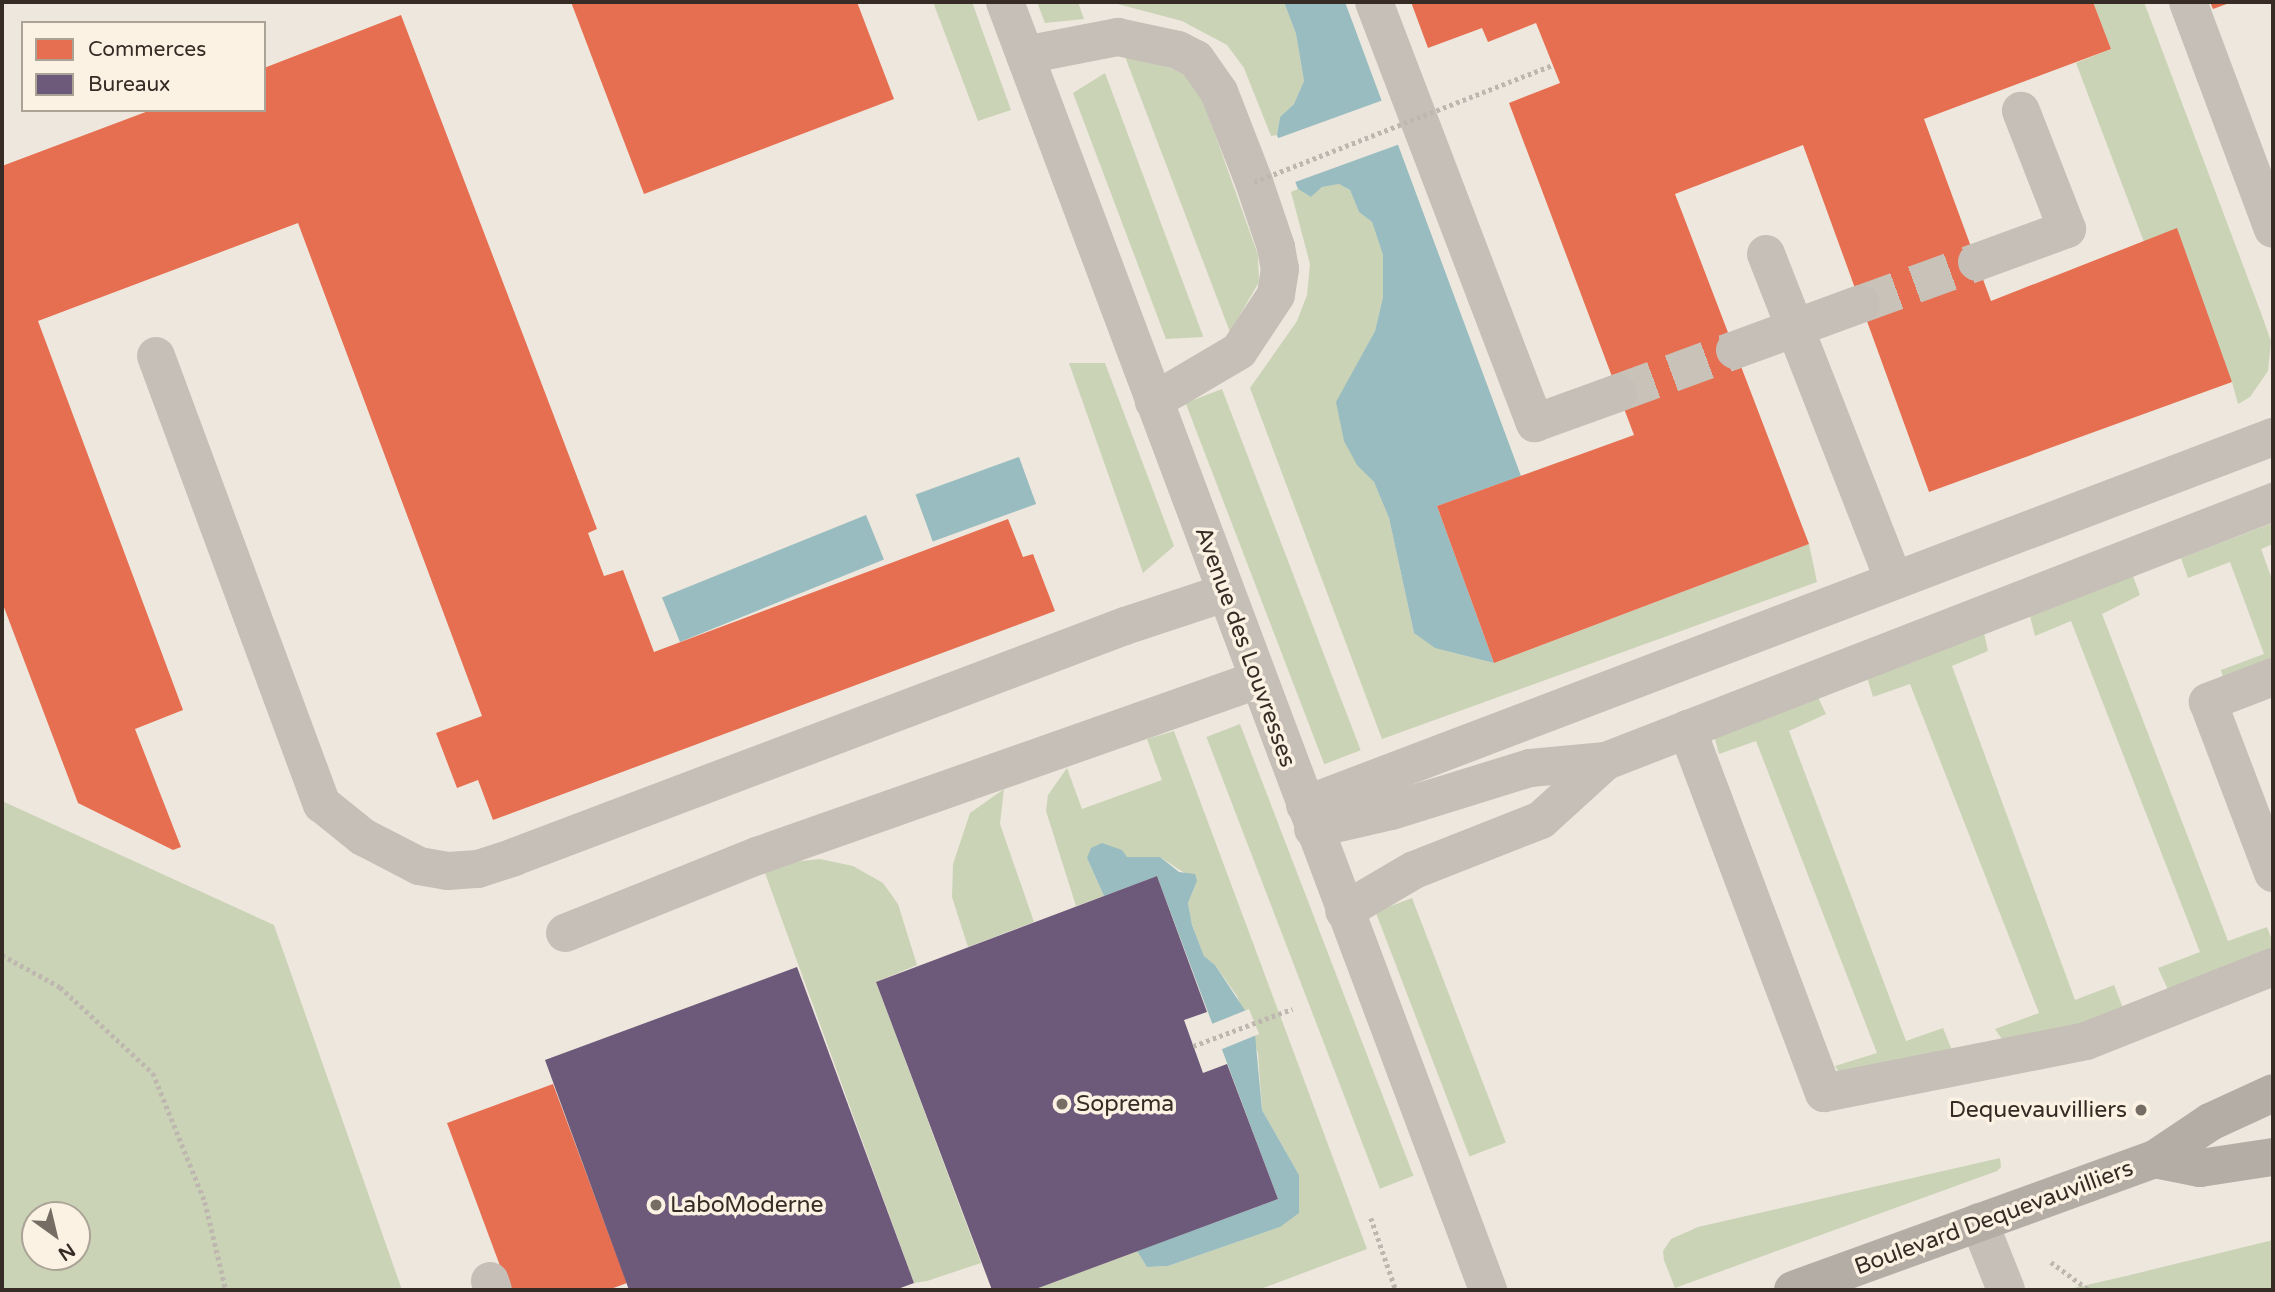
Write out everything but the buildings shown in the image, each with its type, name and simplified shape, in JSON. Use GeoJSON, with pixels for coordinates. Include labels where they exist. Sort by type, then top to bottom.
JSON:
{"type":"FeatureCollection","features":[{"type":"Feature","properties":{"kind":"main road","name":"Boulevard Dequevauvilliers"},"geometry":{"type":"LineString","coordinates":[[1793,1290],[2155,1159],[2210,1122],[2273,1093]]}},
{"type":"Feature","properties":{"kind":"main road","name":"Boulevard Dequevauvilliers"},"geometry":{"type":"LineString","coordinates":[[2155,1159],[2200,1168],[2273,1157]]}},
{"type":"Feature","properties":{"kind":"street","name":"Avenue des Louvresses"},"geometry":{"type":"LineString","coordinates":[[1005,2],[1488,1290]]}},
{"type":"Feature","properties":{"kind":"street"},"geometry":{"type":"LineString","coordinates":[[1374,2],[1535,423],[1618,393]]}},
{"type":"Feature","properties":{"kind":"street"},"geometry":{"type":"LineString","coordinates":[[2188,2],[2273,229]]}},
{"type":"Feature","properties":{"kind":"street"},"geometry":{"type":"LineString","coordinates":[[1025,55],[1118,37],[1178,50],[1196,59],[1219,92],[1254,182],[1276,247],[1280,270],[1276,295],[1239,351],[1154,401]]}},
{"type":"Feature","properties":{"kind":"street"},"geometry":{"type":"LineString","coordinates":[[1977,262],[2067,229],[2021,111]]}},
{"type":"Feature","properties":{"kind":"street"},"geometry":{"type":"LineString","coordinates":[[1766,254],[1894,581]]}},
{"type":"Feature","properties":{"kind":"street"},"geometry":{"type":"LineString","coordinates":[[1735,350],[1861,304]]}},
{"type":"Feature","properties":{"kind":"street"},"geometry":{"type":"LineString","coordinates":[[156,356],[322,804],[363,837],[419,866],[448,871],[478,869],[514,857],[1125,625],[1225,593]]}},
{"type":"Feature","properties":{"kind":"street"},"geometry":{"type":"LineString","coordinates":[[1309,817],[1894,581],[2273,437]]}},
{"type":"Feature","properties":{"kind":"street"},"geometry":{"type":"LineString","coordinates":[[1309,817],[1391,811],[1530,768],[1606,761],[2273,502]]}},
{"type":"Feature","properties":{"kind":"street"},"geometry":{"type":"LineString","coordinates":[[2273,677],[2208,702],[2273,873]]}},
{"type":"Feature","properties":{"kind":"street"},"geometry":{"type":"LineString","coordinates":[[565,933],[757,856],[1258,680]]}},
{"type":"Feature","properties":{"kind":"street"},"geometry":{"type":"LineString","coordinates":[[1687,729],[1824,1093],[2086,1041],[2273,967]]}},
{"type":"Feature","properties":{"kind":"street"},"geometry":{"type":"LineString","coordinates":[[1344,911],[1414,870],[1541,820],[1606,761]]}},
{"type":"Feature","properties":{"kind":"street"},"geometry":{"type":"LineString","coordinates":[[1979,1222],[2006,1290]]}},
{"type":"Feature","properties":{"kind":"path"},"geometry":{"type":"LineString","coordinates":[[1254,182],[1553,65]]}},
{"type":"Feature","properties":{"kind":"path"},"geometry":{"type":"LineString","coordinates":[[2,955],[60,988],[153,1073],[205,1202],[226,1290]]}},
{"type":"Feature","properties":{"kind":"path"},"geometry":{"type":"LineString","coordinates":[[1193,1046],[1292,1009]]}},
{"type":"Feature","properties":{"kind":"path"},"geometry":{"type":"LineString","coordinates":[[1371,1218],[1396,1290]]}},
{"type":"Feature","properties":{"kind":"green space"},"geometry":{"type":"Polygon","coordinates":[[[933,2],[972,2],[1011,110],[978,121],[933,2]]]}},
{"type":"Feature","properties":{"kind":"green space"},"geometry":{"type":"Polygon","coordinates":[[[1037,2],[1078,2],[1084,19],[1045,23],[1037,2]]]}},
{"type":"Feature","properties":{"kind":"green space"},"geometry":{"type":"Polygon","coordinates":[[[1110,2],[1284,2],[1296,34],[1304,81],[1294,104],[1280,117],[1277,135],[1271,136],[1244,68],[1227,45],[1182,21],[1110,2]]]}},
{"type":"Feature","properties":{"kind":"green space"},"geometry":{"type":"Polygon","coordinates":[[[2093,2],[2144,2],[2261,313],[2271,341],[2268,371],[2250,397],[2238,404],[2232,382],[2144,242],[2076,63],[2111,49],[2093,2]]]}},
{"type":"Feature","properties":{"kind":"green space"},"geometry":{"type":"Polygon","coordinates":[[[1124,54],[1183,72],[1201,95],[1258,255],[1259,282],[1230,332],[1124,54]]]}},
{"type":"Feature","properties":{"kind":"green space"},"geometry":{"type":"Polygon","coordinates":[[[1105,73],[1203,337],[1166,339],[1073,93],[1105,73]]]}},
{"type":"Feature","properties":{"kind":"green space"},"geometry":{"type":"Polygon","coordinates":[[[1339,184],[1350,190],[1359,212],[1372,222],[1383,255],[1383,297],[1375,331],[1337,402],[1357,464],[1374,482],[1389,518],[1414,633],[1436,648],[1494,663],[1809,544],[1817,582],[1382,739],[1250,388],[1297,321],[1307,295],[1310,264],[1291,192],[1298,189],[1311,197],[1322,187],[1339,184]]]}},
{"type":"Feature","properties":{"kind":"green space"},"geometry":{"type":"Polygon","coordinates":[[[1069,363],[1105,363],[1174,546],[1143,573],[1069,363]]]}},
{"type":"Feature","properties":{"kind":"green space"},"geometry":{"type":"Polygon","coordinates":[[[1222,389],[1361,750],[1324,764],[1186,403],[1222,389]]]}},
{"type":"Feature","properties":{"kind":"green space"},"geometry":{"type":"Polygon","coordinates":[[[2273,523],[2273,544],[2261,549],[2273,582],[2273,659],[2223,677],[2221,670],[2264,654],[2230,562],[2188,578],[2181,558],[2273,523]]]}},
{"type":"Feature","properties":{"kind":"green space"},"geometry":{"type":"Polygon","coordinates":[[[2133,576],[2140,595],[2102,614],[2228,941],[2267,927],[2273,943],[2273,953],[2169,992],[2158,968],[2200,952],[2071,621],[2035,636],[2030,616],[2133,576]]]}},
{"type":"Feature","properties":{"kind":"green space"},"geometry":{"type":"Polygon","coordinates":[[[1984,633],[1988,651],[1952,666],[2075,1000],[2114,985],[2123,1008],[2079,1025],[2004,1042],[1995,1029],[2039,1013],[1910,684],[1873,697],[1867,677],[1984,633]]]}},
{"type":"Feature","properties":{"kind":"green space"},"geometry":{"type":"Polygon","coordinates":[[[1817,695],[1826,714],[1789,731],[1906,1041],[1943,1028],[1953,1053],[1842,1077],[1835,1066],[1877,1053],[1756,741],[1719,754],[1713,732],[1817,695]]]}},
{"type":"Feature","properties":{"kind":"green space"},"geometry":{"type":"Polygon","coordinates":[[[1240,724],[1413,1176],[1380,1189],[1206,737],[1240,724]]]}},
{"type":"Feature","properties":{"kind":"green space"},"geometry":{"type":"Polygon","coordinates":[[[1174,731],[1367,1249],[1258,1290],[1033,1290],[1137,1251],[1147,1267],[1168,1266],[1280,1227],[1299,1175],[1262,1110],[1258,1053],[1237,996],[1215,965],[1204,956],[1192,925],[1188,903],[1197,881],[1160,857],[1087,858],[1104,896],[1076,906],[1046,811],[1048,795],[1067,768],[1082,809],[1162,780],[1147,739],[1174,731]]]}},
{"type":"Feature","properties":{"kind":"green space"},"geometry":{"type":"Polygon","coordinates":[[[1004,789],[1000,824],[1034,922],[968,947],[952,897],[953,864],[970,813],[1004,789]]]}},
{"type":"Feature","properties":{"kind":"green space"},"geometry":{"type":"Polygon","coordinates":[[[2,801],[274,925],[402,1290],[2,1290],[2,801]]]}},
{"type":"Feature","properties":{"kind":"green space"},"geometry":{"type":"Polygon","coordinates":[[[820,859],[853,866],[883,883],[898,904],[917,965],[876,982],[981,1263],[927,1281],[914,1283],[765,873],[783,863],[820,859]]]}},
{"type":"Feature","properties":{"kind":"green space"},"geometry":{"type":"Polygon","coordinates":[[[1412,898],[1506,1143],[1469,1157],[1376,912],[1412,898]]]}},
{"type":"Feature","properties":{"kind":"green space"},"geometry":{"type":"Polygon","coordinates":[[[2000,1158],[2001,1167],[1997,1171],[1675,1288],[1664,1260],[1663,1251],[1671,1239],[1698,1227],[2000,1158]]]}},
{"type":"Feature","properties":{"kind":"green space"},"geometry":{"type":"Polygon","coordinates":[[[2273,1240],[2273,1290],[2065,1290],[2126,1276],[2273,1240]]]}},
{"type":"Feature","properties":{"kind":"water"},"geometry":{"type":"Polygon","coordinates":[[[1284,2],[1345,2],[1521,476],[1437,506],[1494,663],[1435,648],[1414,633],[1389,518],[1374,482],[1357,465],[1344,441],[1336,402],[1375,331],[1383,297],[1383,255],[1372,222],[1359,212],[1350,190],[1339,184],[1322,187],[1311,197],[1298,189],[1277,135],[1280,117],[1294,104],[1304,81],[1296,34],[1284,2]]]}},
{"type":"Feature","properties":{"kind":"water"},"geometry":{"type":"Polygon","coordinates":[[[1019,457],[1036,504],[933,542],[916,495],[1019,457]]]}},
{"type":"Feature","properties":{"kind":"water"},"geometry":{"type":"Polygon","coordinates":[[[866,515],[884,560],[680,642],[662,597],[866,515]]]}},
{"type":"Feature","properties":{"kind":"water"},"geometry":{"type":"Polygon","coordinates":[[[1102,843],[1122,850],[1127,857],[1160,857],[1179,872],[1195,874],[1197,881],[1188,903],[1192,925],[1204,956],[1215,965],[1254,1024],[1262,1110],[1299,1175],[1299,1213],[1280,1227],[1168,1266],[1147,1267],[1137,1251],[1278,1199],[1157,876],[1104,896],[1087,858],[1091,848],[1102,843]]]}},
{"type":"Feature","properties":{"kind":"pier"},"geometry":{"type":"Polygon","coordinates":[[[1386,99],[1402,143],[1291,184],[1275,139],[1386,99]]]}},
{"type":"Feature","properties":{"kind":"pier"},"geometry":{"type":"Polygon","coordinates":[[[1249,1009],[1259,1034],[1219,1050],[1209,1025],[1249,1009]]]}},
{"type":"Feature","properties":{"kind":"tunnel"},"geometry":{"type":"LineString","coordinates":[[1861,304],[1977,262]]}},
{"type":"Feature","properties":{"kind":"tunnel"},"geometry":{"type":"LineString","coordinates":[[1618,393],[1735,350]]}},
{"type":"Feature","properties":{"kind":"place","name":"Soprema"},"geometry":{"type":"Point","coordinates":[1062,1104]}},
{"type":"Feature","properties":{"kind":"place","name":"Dequevauvilliers"},"geometry":{"type":"Point","coordinates":[2141,1110]}},
{"type":"Feature","properties":{"kind":"place","name":"LaboModerne"},"geometry":{"type":"Point","coordinates":[656,1205]}}]}
